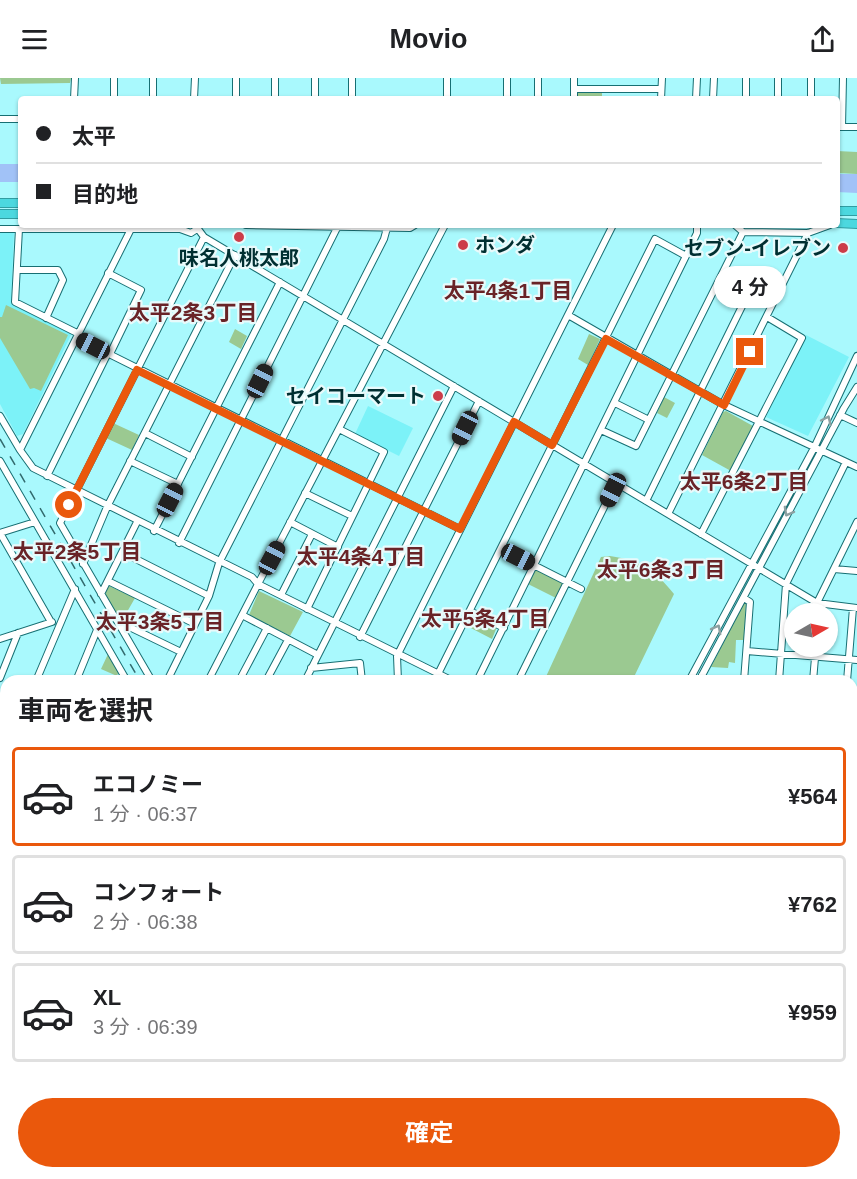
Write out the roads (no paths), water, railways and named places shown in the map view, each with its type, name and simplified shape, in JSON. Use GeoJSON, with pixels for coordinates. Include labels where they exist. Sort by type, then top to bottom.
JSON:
{"type":"FeatureCollection","features":[{"type":"Feature","properties":{"kind":"highway"},"geometry":{"type":"LineString","coordinates":[[0,203],[18,203]]}},
{"type":"Feature","properties":{"kind":"highway"},"geometry":{"type":"LineString","coordinates":[[840,211],[857,211]]}},
{"type":"Feature","properties":{"kind":"highway"},"geometry":{"type":"LineString","coordinates":[[0,214],[18,214]]}},
{"type":"Feature","properties":{"kind":"highway"},"geometry":{"type":"LineString","coordinates":[[840,223],[857,224]]}},
{"type":"Feature","properties":{"kind":"street"},"geometry":{"type":"LineString","coordinates":[[74,96],[75,78]]}},
{"type":"Feature","properties":{"kind":"street"},"geometry":{"type":"LineString","coordinates":[[114,78],[114,96]]}},
{"type":"Feature","properties":{"kind":"street"},"geometry":{"type":"LineString","coordinates":[[153,78],[153,96]]}},
{"type":"Feature","properties":{"kind":"street"},"geometry":{"type":"LineString","coordinates":[[194,96],[195,78]]}},
{"type":"Feature","properties":{"kind":"street"},"geometry":{"type":"LineString","coordinates":[[236,78],[236,96]]}},
{"type":"Feature","properties":{"kind":"street"},"geometry":{"type":"LineString","coordinates":[[274,96],[275,78]]}},
{"type":"Feature","properties":{"kind":"street"},"geometry":{"type":"LineString","coordinates":[[315,78],[315,96]]}},
{"type":"Feature","properties":{"kind":"street"},"geometry":{"type":"LineString","coordinates":[[352,78],[352,96]]}},
{"type":"Feature","properties":{"kind":"street"},"geometry":{"type":"LineString","coordinates":[[447,78],[447,96]]}},
{"type":"Feature","properties":{"kind":"street"},"geometry":{"type":"LineString","coordinates":[[507,78],[507,96]]}},
{"type":"Feature","properties":{"kind":"street"},"geometry":{"type":"LineString","coordinates":[[538,78],[538,96]]}},
{"type":"Feature","properties":{"kind":"street"},"geometry":{"type":"LineString","coordinates":[[574,78],[574,96]]}},
{"type":"Feature","properties":{"kind":"street"},"geometry":{"type":"LineString","coordinates":[[661,96],[662,78]]}},
{"type":"Feature","properties":{"kind":"street"},"geometry":{"type":"LineString","coordinates":[[696,96],[697,78]]}},
{"type":"Feature","properties":{"kind":"street"},"geometry":{"type":"LineString","coordinates":[[713,96],[714,78]]}},
{"type":"Feature","properties":{"kind":"street"},"geometry":{"type":"LineString","coordinates":[[746,78],[746,96]]}},
{"type":"Feature","properties":{"kind":"street"},"geometry":{"type":"LineString","coordinates":[[778,78],[778,96]]}},
{"type":"Feature","properties":{"kind":"street"},"geometry":{"type":"LineString","coordinates":[[811,78],[811,96]]}},
{"type":"Feature","properties":{"kind":"street"},"geometry":{"type":"LineString","coordinates":[[843,78],[840,127],[857,127]]}},
{"type":"Feature","properties":{"kind":"street"},"geometry":{"type":"LineString","coordinates":[[574,89],[661,89]]}},
{"type":"Feature","properties":{"kind":"street"},"geometry":{"type":"LineString","coordinates":[[0,119],[18,119]]}},
{"type":"Feature","properties":{"kind":"street"},"geometry":{"type":"LineString","coordinates":[[0,230],[180,229],[191,233],[195,228]]}},
{"type":"Feature","properties":{"kind":"street"},"geometry":{"type":"LineString","coordinates":[[197,228],[204,237],[786,584],[814,603]]}},
{"type":"Feature","properties":{"kind":"street"},"geometry":{"type":"LineString","coordinates":[[179,543],[337,228],[410,228]]}},
{"type":"Feature","properties":{"kind":"street"},"geometry":{"type":"LineString","coordinates":[[170,675],[209,596],[219,563],[344,320],[384,239],[387,228]]}},
{"type":"Feature","properties":{"kind":"street"},"geometry":{"type":"LineString","coordinates":[[211,675],[443,228]]}},
{"type":"Feature","properties":{"kind":"street"},"geometry":{"type":"LineString","coordinates":[[398,675],[397,656],[612,228]]}},
{"type":"Feature","properties":{"kind":"street"},"geometry":{"type":"LineString","coordinates":[[480,675],[687,256],[697,228]]}},
{"type":"Feature","properties":{"kind":"street"},"geometry":{"type":"LineString","coordinates":[[738,228],[743,232],[808,233],[822,228]]}},
{"type":"Feature","properties":{"kind":"street"},"geometry":{"type":"LineString","coordinates":[[19,229],[15,302],[168,386],[460,529]]}},
{"type":"Feature","properties":{"kind":"street"},"geometry":{"type":"LineString","coordinates":[[20,450],[131,229]]}},
{"type":"Feature","properties":{"kind":"street"},"geometry":{"type":"LineString","coordinates":[[602,430],[636,446],[743,232]]}},
{"type":"Feature","properties":{"kind":"street"},"geometry":{"type":"LineString","coordinates":[[668,514],[808,233]]}},
{"type":"Feature","properties":{"kind":"street"},"geometry":{"type":"LineString","coordinates":[[148,675],[60,523],[204,237]]}},
{"type":"Feature","properties":{"kind":"street"},"geometry":{"type":"LineString","coordinates":[[435,673],[502,549],[655,239],[687,256]]}},
{"type":"Feature","properties":{"kind":"street"},"geometry":{"type":"LineString","coordinates":[[83,564],[107,507],[235,255]]}},
{"type":"Feature","properties":{"kind":"street"},"geometry":{"type":"LineString","coordinates":[[16,270],[58,270],[63,280],[46,318]]}},
{"type":"Feature","properties":{"kind":"street"},"geometry":{"type":"LineString","coordinates":[[47,476],[141,290],[108,273]]}},
{"type":"Feature","properties":{"kind":"street"},"geometry":{"type":"LineString","coordinates":[[646,501],[755,280],[780,292]]}},
{"type":"Feature","properties":{"kind":"street"},"geometry":{"type":"LineString","coordinates":[[154,531],[280,282]]}},
{"type":"Feature","properties":{"kind":"street"},"geometry":{"type":"LineString","coordinates":[[568,315],[724,405],[857,467]]}},
{"type":"Feature","properties":{"kind":"street"},"geometry":{"type":"LineString","coordinates":[[701,534],[802,338],[767,317]]}},
{"type":"Feature","properties":{"kind":"street"},"geometry":{"type":"LineString","coordinates":[[693,675],[814,448],[857,356]]}},
{"type":"Feature","properties":{"kind":"street"},"geometry":{"type":"LineString","coordinates":[[307,675],[454,386]]}},
{"type":"Feature","properties":{"kind":"street"},"geometry":{"type":"LineString","coordinates":[[702,675],[857,387]]}},
{"type":"Feature","properties":{"kind":"street"},"geometry":{"type":"LineString","coordinates":[[360,637],[478,401]]}},
{"type":"Feature","properties":{"kind":"street"},"geometry":{"type":"LineString","coordinates":[[615,403],[649,420]]}},
{"type":"Feature","properties":{"kind":"street"},"geometry":{"type":"LineString","coordinates":[[840,415],[857,423]]}},
{"type":"Feature","properties":{"kind":"street"},"geometry":{"type":"LineString","coordinates":[[0,416],[33,468],[154,531],[252,578],[258,584],[334,624],[440,675]]}},
{"type":"Feature","properties":{"kind":"street"},"geometry":{"type":"LineString","coordinates":[[307,609],[384,452],[339,429]]}},
{"type":"Feature","properties":{"kind":"street"},"geometry":{"type":"LineString","coordinates":[[145,433],[192,457]]}},
{"type":"Feature","properties":{"kind":"street"},"geometry":{"type":"LineString","coordinates":[[0,461],[122,675]]}},
{"type":"Feature","properties":{"kind":"street"},"geometry":{"type":"LineString","coordinates":[[130,461],[178,484]]}},
{"type":"Feature","properties":{"kind":"street"},"geometry":{"type":"LineString","coordinates":[[779,675],[786,584],[846,462]]}},
{"type":"Feature","properties":{"kind":"street"},"geometry":{"type":"LineString","coordinates":[[521,675],[616,483]]}},
{"type":"Feature","properties":{"kind":"street"},"geometry":{"type":"LineString","coordinates":[[305,493],[352,516]]}},
{"type":"Feature","properties":{"kind":"street"},"geometry":{"type":"LineString","coordinates":[[35,522],[0,533],[51,622]]}},
{"type":"Feature","properties":{"kind":"street"},"geometry":{"type":"LineString","coordinates":[[100,594],[137,522]]}},
{"type":"Feature","properties":{"kind":"street"},"geometry":{"type":"LineString","coordinates":[[290,522],[338,547]]}},
{"type":"Feature","properties":{"kind":"street"},"geometry":{"type":"LineString","coordinates":[[819,603],[857,522]]}},
{"type":"Feature","properties":{"kind":"street"},"geometry":{"type":"LineString","coordinates":[[280,595],[312,534]]}},
{"type":"Feature","properties":{"kind":"street"},"geometry":{"type":"LineString","coordinates":[[848,541],[857,542]]}},
{"type":"Feature","properties":{"kind":"street"},"geometry":{"type":"LineString","coordinates":[[502,549],[581,589]]}},
{"type":"Feature","properties":{"kind":"street"},"geometry":{"type":"LineString","coordinates":[[122,552],[209,596]]}},
{"type":"Feature","properties":{"kind":"street"},"geometry":{"type":"LineString","coordinates":[[834,569],[857,571]]}},
{"type":"Feature","properties":{"kind":"street"},"geometry":{"type":"LineString","coordinates":[[108,581],[195,624]]}},
{"type":"Feature","properties":{"kind":"street"},"geometry":{"type":"LineString","coordinates":[[38,675],[58,624],[75,590]]}},
{"type":"Feature","properties":{"kind":"street"},"geometry":{"type":"LineString","coordinates":[[744,598],[750,602],[745,675]]}},
{"type":"Feature","properties":{"kind":"street"},"geometry":{"type":"LineString","coordinates":[[838,607],[855,608],[848,675]]}},
{"type":"Feature","properties":{"kind":"street"},"geometry":{"type":"LineString","coordinates":[[470,611],[504,628]]}},
{"type":"Feature","properties":{"kind":"street"},"geometry":{"type":"LineString","coordinates":[[242,615],[318,655]]}},
{"type":"Feature","properties":{"kind":"street"},"geometry":{"type":"LineString","coordinates":[[117,621],[181,652]]}},
{"type":"Feature","properties":{"kind":"street"},"geometry":{"type":"LineString","coordinates":[[0,639],[51,622],[58,624]]}},
{"type":"Feature","properties":{"kind":"street"},"geometry":{"type":"LineString","coordinates":[[242,675],[267,628]]}},
{"type":"Feature","properties":{"kind":"street"},"geometry":{"type":"LineString","coordinates":[[78,675],[97,630]]}},
{"type":"Feature","properties":{"kind":"street"},"geometry":{"type":"LineString","coordinates":[[1,675],[18,633]]}},
{"type":"Feature","properties":{"kind":"street"},"geometry":{"type":"LineString","coordinates":[[269,675],[288,640]]}},
{"type":"Feature","properties":{"kind":"street"},"geometry":{"type":"LineString","coordinates":[[747,651],[784,654]]}},
{"type":"Feature","properties":{"kind":"street"},"geometry":{"type":"LineString","coordinates":[[814,675],[815,657],[857,660]]}},
{"type":"Feature","properties":{"kind":"street"},"geometry":{"type":"LineString","coordinates":[[311,668],[360,663],[361,675]]}},
{"type":"Feature","properties":{"kind":"railway"},"geometry":{"type":"LineString","coordinates":[[0,439],[137,675]]}},
{"type":"Feature","properties":{"kind":"place","name":"味名人桃太郎"},"geometry":{"type":"Point","coordinates":[239,237]}},
{"type":"Feature","properties":{"kind":"place","name":"ホンダ"},"geometry":{"type":"Point","coordinates":[463,245]}},
{"type":"Feature","properties":{"kind":"place","name":"セブン-イレブン"},"geometry":{"type":"Point","coordinates":[843,248]}},
{"type":"Feature","properties":{"kind":"place","name":"セイコーマート"},"geometry":{"type":"Point","coordinates":[438,396]}},
{"type":"Feature","properties":{"kind":"district","name":"太平4条1丁目"},"geometry":{"type":"Point","coordinates":[508,291]}},
{"type":"Feature","properties":{"kind":"district","name":"太平2条3丁目"},"geometry":{"type":"Point","coordinates":[193,313]}},
{"type":"Feature","properties":{"kind":"district","name":"太平6条2丁目"},"geometry":{"type":"Point","coordinates":[744,482]}},
{"type":"Feature","properties":{"kind":"district","name":"太平2条5丁目"},"geometry":{"type":"Point","coordinates":[77,552]}},
{"type":"Feature","properties":{"kind":"district","name":"太平4条4丁目"},"geometry":{"type":"Point","coordinates":[361,557]}},
{"type":"Feature","properties":{"kind":"district","name":"太平6条3丁目"},"geometry":{"type":"Point","coordinates":[661,570]}},
{"type":"Feature","properties":{"kind":"district","name":"太平5条4丁目"},"geometry":{"type":"Point","coordinates":[485,619]}},
{"type":"Feature","properties":{"kind":"district","name":"太平3条5丁目"},"geometry":{"type":"Point","coordinates":[160,622]}}]}
